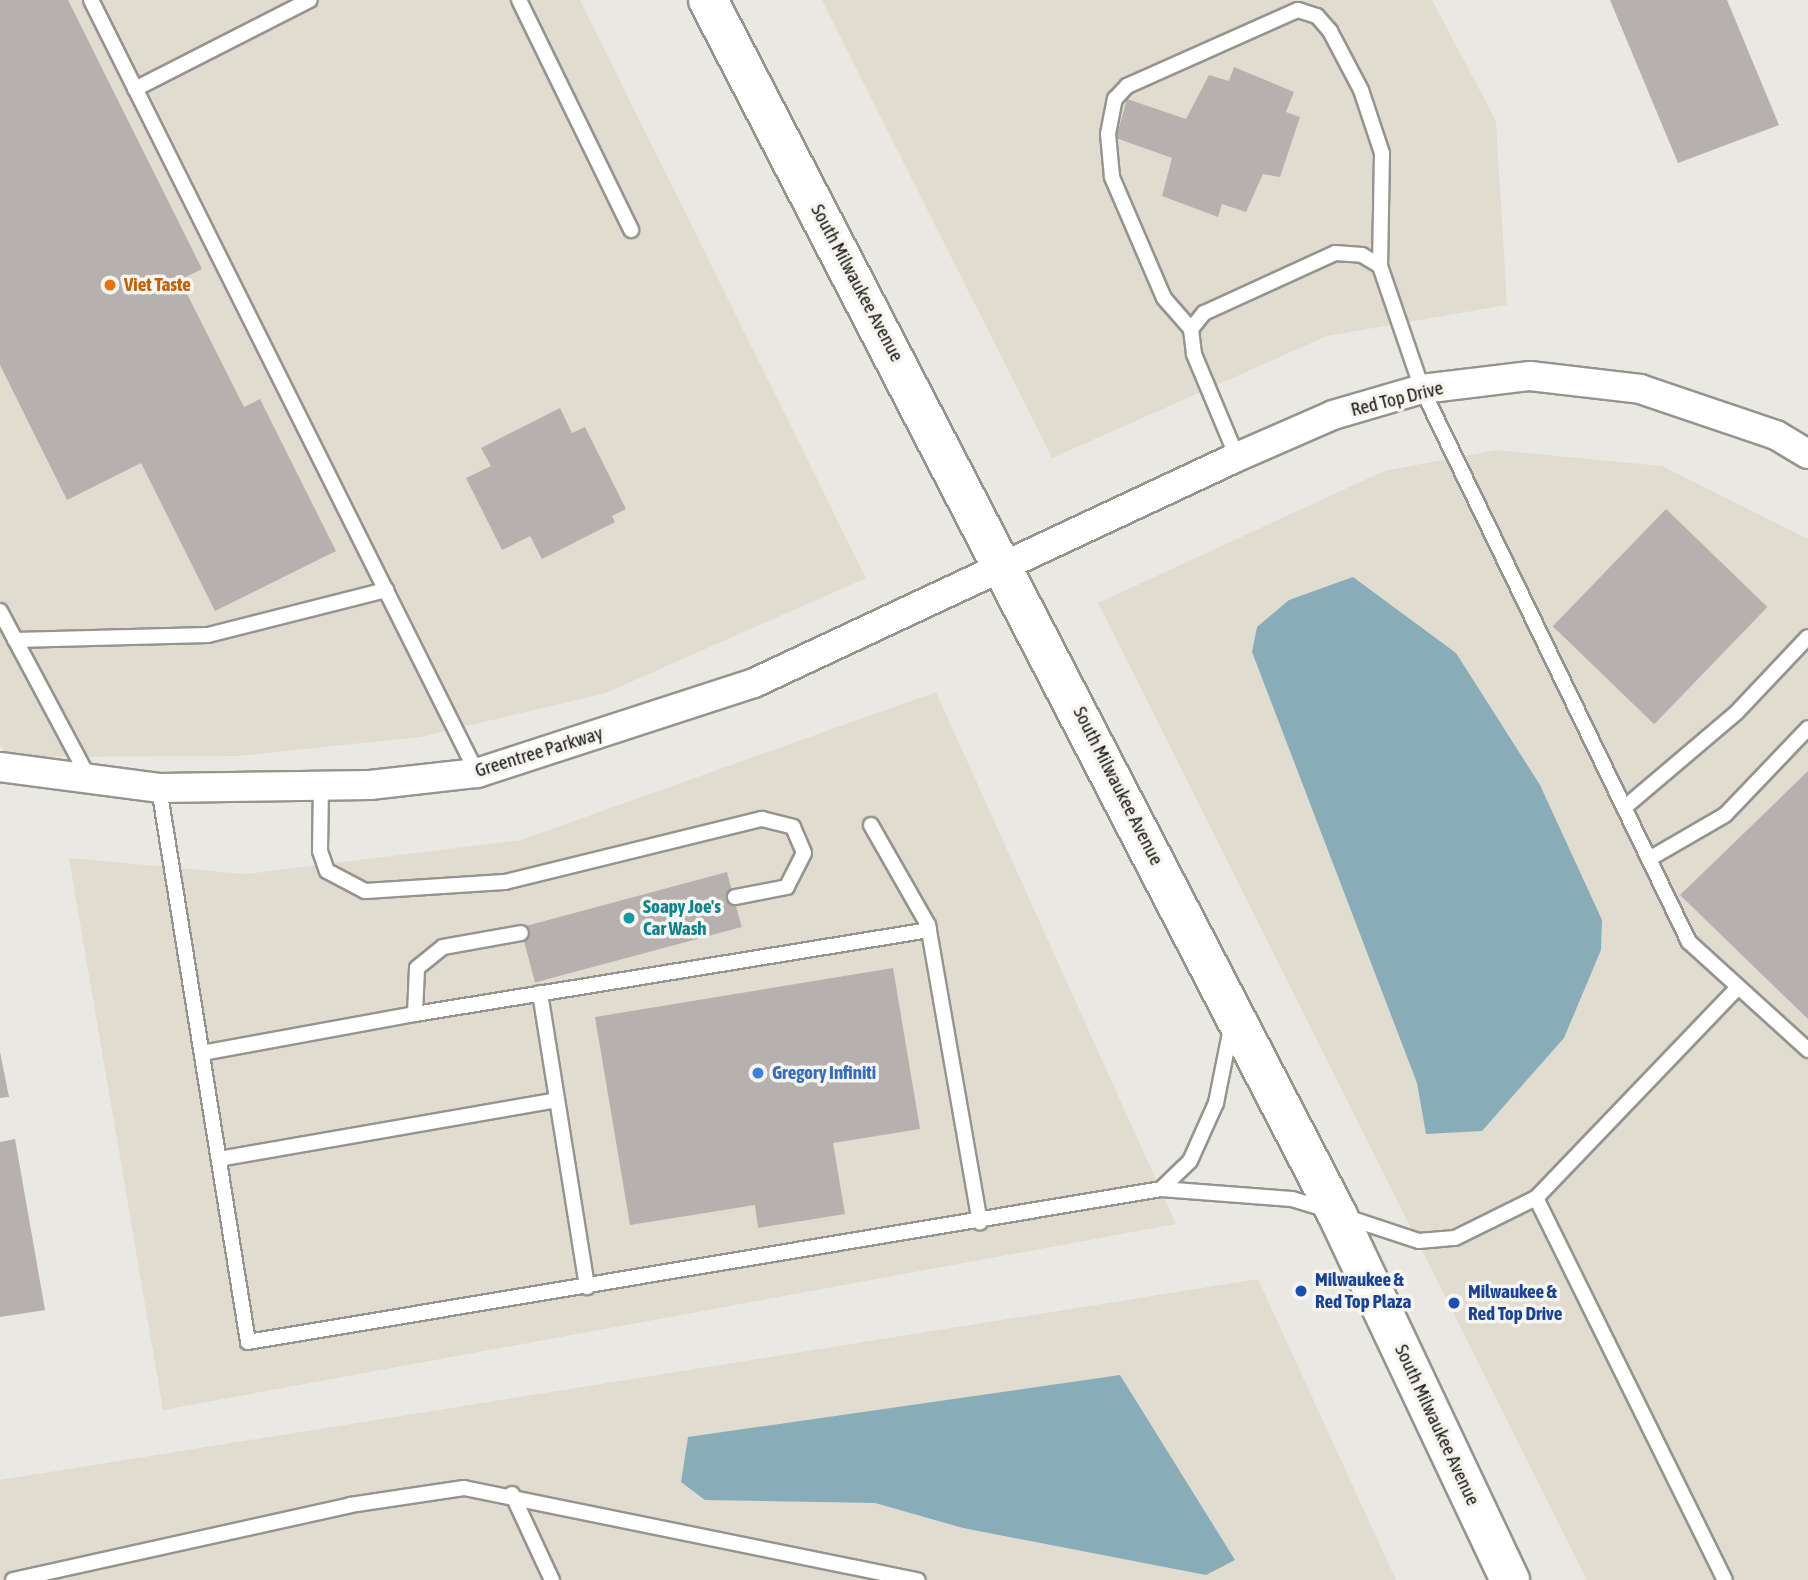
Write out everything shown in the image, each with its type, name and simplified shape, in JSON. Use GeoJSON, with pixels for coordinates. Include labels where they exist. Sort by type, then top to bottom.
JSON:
{"type":"FeatureCollection","features":[{"type":"Feature","properties":{"kind":"main road","name":"South Milwaukee Avenue"},"geometry":{"type":"LineString","coordinates":[[708,0],[1006,568],[1337,1214],[1510,1580]]}},
{"type":"Feature","properties":{"kind":"street","name":"Red Top Drive"},"geometry":{"type":"LineString","coordinates":[[1006,568],[1237,457],[1333,415],[1422,389],[1530,376],[1640,389],[1776,435],[1808,454]]}},
{"type":"Feature","properties":{"kind":"street","name":"Greentree Parkway"},"geometry":{"type":"LineString","coordinates":[[0,767],[91,782],[159,788],[321,786],[477,773],[754,683],[1006,568]]}},
{"type":"Feature","properties":{"kind":"lane"},"geometry":{"type":"LineString","coordinates":[[91,0],[477,773]]}},
{"type":"Feature","properties":{"kind":"lane"},"geometry":{"type":"LineString","coordinates":[[135,89],[310,0]]}},
{"type":"Feature","properties":{"kind":"lane"},"geometry":{"type":"LineString","coordinates":[[519,0],[631,230]]}},
{"type":"Feature","properties":{"kind":"lane"},"geometry":{"type":"LineString","coordinates":[[1237,457],[1194,354],[1191,329],[1164,298],[1112,177],[1108,134],[1115,99],[1127,86],[1298,10],[1317,16],[1330,31],[1362,90],[1382,153],[1380,266],[1422,389],[1689,942],[1808,1050]]}},
{"type":"Feature","properties":{"kind":"lane"},"geometry":{"type":"LineString","coordinates":[[1191,329],[1204,313],[1335,253],[1362,255],[1380,266]]}},
{"type":"Feature","properties":{"kind":"lane"},"geometry":{"type":"LineString","coordinates":[[15,639],[208,635],[386,590]]}},
{"type":"Feature","properties":{"kind":"lane"},"geometry":{"type":"LineString","coordinates":[[0,611],[91,782]]}},
{"type":"Feature","properties":{"kind":"lane"},"geometry":{"type":"LineString","coordinates":[[1624,808],[1647,793],[1808,637]]}},
{"type":"Feature","properties":{"kind":"lane"},"geometry":{"type":"LineString","coordinates":[[1649,859],[1725,815],[1808,728]]}},
{"type":"Feature","properties":{"kind":"lane"},"geometry":{"type":"LineString","coordinates":[[321,786],[320,851],[327,871],[365,891],[505,882],[762,819],[793,827],[804,853],[786,887],[735,897]]}},
{"type":"Feature","properties":{"kind":"lane"},"geometry":{"type":"LineString","coordinates":[[159,788],[248,1342],[981,1222],[1161,1189],[1292,1199],[1431,1240],[1455,1238],[1536,1198],[1738,987]]}},
{"type":"Feature","properties":{"kind":"lane"},"geometry":{"type":"LineString","coordinates":[[871,825],[929,930],[981,1222]]}},
{"type":"Feature","properties":{"kind":"lane"},"geometry":{"type":"LineString","coordinates":[[202,1053],[415,1014],[929,930]]}},
{"type":"Feature","properties":{"kind":"lane"},"geometry":{"type":"LineString","coordinates":[[415,1014],[416,968],[443,947],[521,933]]}},
{"type":"Feature","properties":{"kind":"lane"},"geometry":{"type":"LineString","coordinates":[[540,993],[587,1287]]}},
{"type":"Feature","properties":{"kind":"lane"},"geometry":{"type":"LineString","coordinates":[[1161,1189],[1190,1161],[1216,1103],[1234,1012]]}},
{"type":"Feature","properties":{"kind":"lane"},"geometry":{"type":"LineString","coordinates":[[219,1159],[557,1101]]}},
{"type":"Feature","properties":{"kind":"lane"},"geometry":{"type":"LineString","coordinates":[[1536,1198],[1724,1580]]}},
{"type":"Feature","properties":{"kind":"lane"},"geometry":{"type":"LineString","coordinates":[[13,1580],[349,1505],[464,1488],[512,1494],[918,1580]]}},
{"type":"Feature","properties":{"kind":"lane"},"geometry":{"type":"LineString","coordinates":[[512,1494],[552,1580]]}},
{"type":"Feature","properties":{"kind":"shaded area"},"geometry":{"type":"Polygon","coordinates":[[[0,0],[580,0],[866,578],[606,693],[421,737],[238,756],[7,757],[0,745],[0,0]]]}},
{"type":"Feature","properties":{"kind":"shaded area"},"geometry":{"type":"Polygon","coordinates":[[[822,0],[1432,0],[1496,121],[1507,305],[1327,336],[1052,458],[822,0]]]}},
{"type":"Feature","properties":{"kind":"shaded area"},"geometry":{"type":"Polygon","coordinates":[[[1496,450],[1662,466],[1808,539],[1808,1580],[1587,1580],[1098,603],[1384,471],[1496,450]]]}},
{"type":"Feature","properties":{"kind":"shaded area"},"geometry":{"type":"Polygon","coordinates":[[[936,692],[1176,1224],[163,1410],[69,858],[245,874],[521,840],[936,692]]]}},
{"type":"Feature","properties":{"kind":"shaded area"},"geometry":{"type":"Polygon","coordinates":[[[1258,1279],[1396,1580],[0,1580],[0,1480],[1258,1279]]]}},
{"type":"Feature","properties":{"kind":"water"},"geometry":{"type":"Polygon","coordinates":[[[1353,577],[1456,653],[1540,785],[1602,920],[1601,950],[1564,1038],[1482,1131],[1426,1134],[1417,1083],[1252,652],[1257,627],[1289,600],[1353,577]]]}},
{"type":"Feature","properties":{"kind":"water"},"geometry":{"type":"Polygon","coordinates":[[[1120,1375],[1235,1560],[1206,1575],[963,1528],[875,1503],[705,1500],[681,1482],[688,1437],[1120,1375]]]}},
{"type":"Feature","properties":{"kind":"building"},"geometry":{"type":"Polygon","coordinates":[[[0,0],[68,0],[202,269],[180,280],[244,407],[260,399],[336,551],[215,611],[141,463],[67,500],[0,365],[0,0]]]}},
{"type":"Feature","properties":{"kind":"building"},"geometry":{"type":"Polygon","coordinates":[[[1610,0],[1727,0],[1779,125],[1678,163],[1610,0]]]}},
{"type":"Feature","properties":{"kind":"building"},"geometry":{"type":"Polygon","coordinates":[[[1234,67],[1294,92],[1286,112],[1300,117],[1280,177],[1263,174],[1246,212],[1222,204],[1218,217],[1162,196],[1172,158],[1116,138],[1127,99],[1186,119],[1209,75],[1229,81],[1234,67]]]}},
{"type":"Feature","properties":{"kind":"building"},"geometry":{"type":"Polygon","coordinates":[[[560,408],[572,433],[585,427],[626,509],[612,516],[615,522],[542,559],[530,536],[502,550],[466,478],[491,466],[481,448],[560,408]]]}},
{"type":"Feature","properties":{"kind":"building"},"geometry":{"type":"Polygon","coordinates":[[[1666,509],[1767,607],[1654,724],[1553,626],[1666,509]]]}},
{"type":"Feature","properties":{"kind":"building"},"geometry":{"type":"Polygon","coordinates":[[[1808,771],[1808,1019],[1680,895],[1808,771]]]}},
{"type":"Feature","properties":{"kind":"building","name":"Soapy Joe's Car Wash"},"geometry":{"type":"Polygon","coordinates":[[[727,872],[742,927],[535,982],[520,927],[727,872]]]}},
{"type":"Feature","properties":{"kind":"building","name":"Gregory Infiniti"},"geometry":{"type":"Polygon","coordinates":[[[893,968],[920,1129],[833,1143],[845,1214],[758,1228],[755,1205],[630,1225],[595,1017],[893,968]]]}},
{"type":"Feature","properties":{"kind":"building"},"geometry":{"type":"Polygon","coordinates":[[[0,1052],[9,1097],[0,1098],[0,1052]]]}},
{"type":"Feature","properties":{"kind":"building"},"geometry":{"type":"Polygon","coordinates":[[[15,1139],[45,1310],[0,1317],[0,1142],[15,1139]]]}},
{"type":"Feature","properties":{"kind":"place","name":"Viet Taste"},"geometry":{"type":"Point","coordinates":[110,285]}},
{"type":"Feature","properties":{"kind":"place","name":"Soapy Joe's Car Wash"},"geometry":{"type":"Point","coordinates":[629,918]}},
{"type":"Feature","properties":{"kind":"place","name":"Gregory Infiniti"},"geometry":{"type":"Point","coordinates":[758,1073]}},
{"type":"Feature","properties":{"kind":"place","name":"Milwaukee & Red Top Plaza"},"geometry":{"type":"Point","coordinates":[1301,1291]}},
{"type":"Feature","properties":{"kind":"place","name":"Milwaukee & Red Top Drive"},"geometry":{"type":"Point","coordinates":[1454,1303]}}]}
